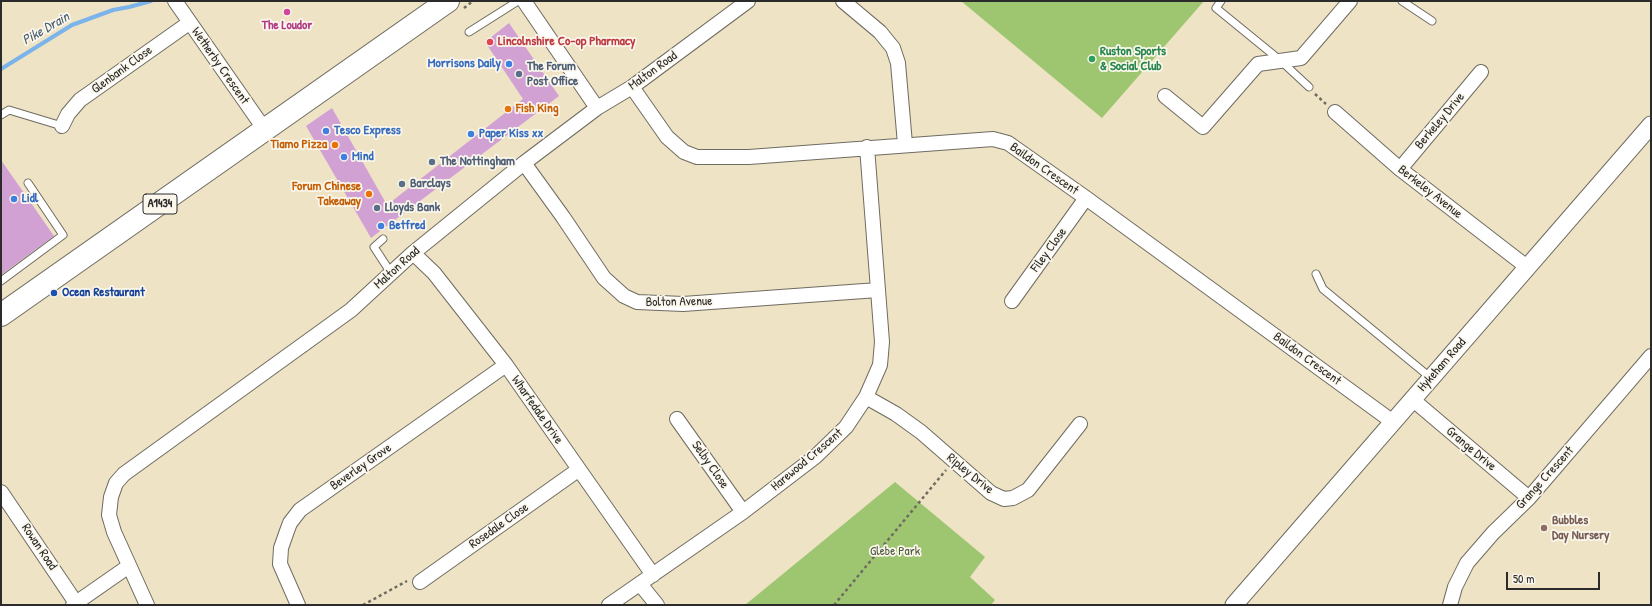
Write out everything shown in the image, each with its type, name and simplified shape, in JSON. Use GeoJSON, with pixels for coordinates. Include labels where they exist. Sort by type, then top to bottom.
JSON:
{"type":"FeatureCollection","features":[{"type":"Feature","properties":{"kind":"main road","name":"A1434"},"geometry":{"type":"LineString","coordinates":[[1,315],[320,93],[448,1]]}},
{"type":"Feature","properties":{"kind":"street","name":"Wetherby Crescent"},"geometry":{"type":"LineString","coordinates":[[175,1],[265,130]]}},
{"type":"Feature","properties":{"kind":"street","name":"Malton Road"},"geometry":{"type":"LineString","coordinates":[[147,605],[114,532],[109,515],[111,497],[116,483],[124,474],[351,310],[413,253],[524,163],[597,108],[632,87],[748,1]]}},
{"type":"Feature","properties":{"kind":"street"},"geometry":{"type":"LineString","coordinates":[[843,1],[880,32],[892,48],[898,63],[905,144]]}},
{"type":"Feature","properties":{"kind":"street"},"geometry":{"type":"LineString","coordinates":[[1165,96],[1203,127],[1258,64],[1301,58],[1350,1]]}},
{"type":"Feature","properties":{"kind":"street"},"geometry":{"type":"LineString","coordinates":[[524,2],[597,108]]}},
{"type":"Feature","properties":{"kind":"street","name":"Glenbank Close"},"geometry":{"type":"LineString","coordinates":[[62,126],[68,114],[80,100],[189,22]]}},
{"type":"Feature","properties":{"kind":"street","name":"Berkeley Drive"},"geometry":{"type":"LineString","coordinates":[[1400,169],[1481,72]]}},
{"type":"Feature","properties":{"kind":"street","name":"Baildon Crescent"},"geometry":{"type":"LineString","coordinates":[[632,87],[667,137],[684,152],[697,157],[749,157],[905,144],[993,139],[1008,143],[1086,198],[1393,422]]}},
{"type":"Feature","properties":{"kind":"street","name":"Berkeley Avenue"},"geometry":{"type":"LineString","coordinates":[[1336,112],[1400,169],[1527,267]]}},
{"type":"Feature","properties":{"kind":"street","name":"Hykeham Road"},"geometry":{"type":"LineString","coordinates":[[1234,605],[1651,125]]}},
{"type":"Feature","properties":{"kind":"street","name":"Harewood Crescent"},"geometry":{"type":"LineString","coordinates":[[609,605],[743,512],[815,457],[846,427],[866,397],[880,366],[882,342],[867,147]]}},
{"type":"Feature","properties":{"kind":"street","name":"Bolton Avenue"},"geometry":{"type":"LineString","coordinates":[[524,163],[604,278],[624,296],[637,302],[683,304],[878,290]]}},
{"type":"Feature","properties":{"kind":"street","name":"Filey Close"},"geometry":{"type":"LineString","coordinates":[[1012,301],[1086,198]]}},
{"type":"Feature","properties":{"kind":"street","name":"Wharfedale Drive"},"geometry":{"type":"LineString","coordinates":[[413,253],[434,273],[506,365],[578,470],[653,575]]}},
{"type":"Feature","properties":{"kind":"street","name":"Grange Crescent"},"geometry":{"type":"LineString","coordinates":[[1450,605],[1455,587],[1467,563],[1493,533],[1529,498],[1651,356]]}},
{"type":"Feature","properties":{"kind":"street","name":"Beverley Grove"},"geometry":{"type":"LineString","coordinates":[[298,605],[280,564],[281,548],[287,531],[290,523],[300,510],[506,365]]}},
{"type":"Feature","properties":{"kind":"street","name":"Ripley Drive"},"geometry":{"type":"LineString","coordinates":[[866,397],[896,414],[921,432],[991,493],[1004,499],[1014,498],[1028,490],[1080,424]]}},
{"type":"Feature","properties":{"kind":"street","name":"Grange Drive"},"geometry":{"type":"LineString","coordinates":[[1412,400],[1529,498]]}},
{"type":"Feature","properties":{"kind":"street","name":"Selby Close"},"geometry":{"type":"LineString","coordinates":[[677,419],[743,512]]}},
{"type":"Feature","properties":{"kind":"street","name":"Rosedale Close"},"geometry":{"type":"LineString","coordinates":[[420,582],[578,470]]}},
{"type":"Feature","properties":{"kind":"street","name":"Rowan Road"},"geometry":{"type":"LineString","coordinates":[[1,492],[75,604]]}},
{"type":"Feature","properties":{"kind":"street"},"geometry":{"type":"LineString","coordinates":[[75,604],[129,566]]}},
{"type":"Feature","properties":{"kind":"street"},"geometry":{"type":"LineString","coordinates":[[640,584],[657,605]]}},
{"type":"Feature","properties":{"kind":"lane"},"geometry":{"type":"LineString","coordinates":[[1221,1],[1216,8],[1281,60],[1309,87]]}},
{"type":"Feature","properties":{"kind":"lane"},"geometry":{"type":"LineString","coordinates":[[1402,1],[1432,21]]}},
{"type":"Feature","properties":{"kind":"lane"},"geometry":{"type":"LineString","coordinates":[[469,32],[524,2]]}},
{"type":"Feature","properties":{"kind":"lane"},"geometry":{"type":"LineString","coordinates":[[1,115],[9,110],[62,126]]}},
{"type":"Feature","properties":{"kind":"lane"},"geometry":{"type":"LineString","coordinates":[[1,281],[63,235],[28,183]]}},
{"type":"Feature","properties":{"kind":"lane"},"geometry":{"type":"LineString","coordinates":[[383,240],[374,247],[391,273]]}},
{"type":"Feature","properties":{"kind":"lane"},"geometry":{"type":"LineString","coordinates":[[1316,274],[1323,289],[1431,378]]}},
{"type":"Feature","properties":{"kind":"path"},"geometry":{"type":"LineString","coordinates":[[1309,87],[1336,112]]}},
{"type":"Feature","properties":{"kind":"path"},"geometry":{"type":"LineString","coordinates":[[834,605],[953,461]]}},
{"type":"Feature","properties":{"kind":"path"},"geometry":{"type":"LineString","coordinates":[[363,605],[411,579],[420,582]]}},
{"type":"Feature","properties":{"kind":"green space","name":"Ruston Sports & Social Club"},"geometry":{"type":"Polygon","coordinates":[[[961,1],[1204,1],[1102,118],[961,1]]]}},
{"type":"Feature","properties":{"kind":"green space","name":"Glebe Park"},"geometry":{"type":"Polygon","coordinates":[[[895,482],[985,557],[970,577],[995,600],[991,605],[745,605],[895,482]]]}},
{"type":"Feature","properties":{"kind":"building"},"geometry":{"type":"Polygon","coordinates":[[[509,23],[559,96],[371,238],[306,126],[332,108],[387,205],[523,99],[485,42],[509,23]]]}},
{"type":"Feature","properties":{"kind":"building","name":"Lidl"},"geometry":{"type":"Polygon","coordinates":[[[1,160],[54,236],[1,275],[1,160]]]}},
{"type":"Feature","properties":{"kind":"waterway","name":"Pike Drain"},"geometry":{"type":"LineString","coordinates":[[1,69],[72,25],[113,10],[151,1]]}},
{"type":"Feature","properties":{"kind":"place","name":"The Loudor"},"geometry":{"type":"Point","coordinates":[287,12]}},
{"type":"Feature","properties":{"kind":"place","name":"Lincolnshire Co-op Pharmacy"},"geometry":{"type":"Point","coordinates":[490,42]}},
{"type":"Feature","properties":{"kind":"place","name":"Ruston Sports & Social Club"},"geometry":{"type":"Point","coordinates":[1092,59]}},
{"type":"Feature","properties":{"kind":"place","name":"Morrisons Daily"},"geometry":{"type":"Point","coordinates":[509,64]}},
{"type":"Feature","properties":{"kind":"place","name":"The Forum Post Office"},"geometry":{"type":"Point","coordinates":[519,74]}},
{"type":"Feature","properties":{"kind":"place","name":"Fish King"},"geometry":{"type":"Point","coordinates":[508,109]}},
{"type":"Feature","properties":{"kind":"place","name":"Tesco Express"},"geometry":{"type":"Point","coordinates":[326,131]}},
{"type":"Feature","properties":{"kind":"place","name":"Paper Kiss xx"},"geometry":{"type":"Point","coordinates":[471,134]}},
{"type":"Feature","properties":{"kind":"place","name":"Tiamo Pizza"},"geometry":{"type":"Point","coordinates":[335,145]}},
{"type":"Feature","properties":{"kind":"place","name":"Mind"},"geometry":{"type":"Point","coordinates":[344,157]}},
{"type":"Feature","properties":{"kind":"place","name":"The Nottingham"},"geometry":{"type":"Point","coordinates":[432,162]}},
{"type":"Feature","properties":{"kind":"place","name":"Barclays"},"geometry":{"type":"Point","coordinates":[402,184]}},
{"type":"Feature","properties":{"kind":"place","name":"Forum Chinese Takeaway"},"geometry":{"type":"Point","coordinates":[369,194]}},
{"type":"Feature","properties":{"kind":"place","name":"Lidl"},"geometry":{"type":"Point","coordinates":[14,199]}},
{"type":"Feature","properties":{"kind":"place","name":"Lloyds Bank"},"geometry":{"type":"Point","coordinates":[377,208]}},
{"type":"Feature","properties":{"kind":"place","name":"Betfred"},"geometry":{"type":"Point","coordinates":[381,226]}},
{"type":"Feature","properties":{"kind":"place","name":"Ocean Restaurant"},"geometry":{"type":"Point","coordinates":[54,293]}},
{"type":"Feature","properties":{"kind":"place","name":"Bubbles Day Nursery"},"geometry":{"type":"Point","coordinates":[1544,528]}}]}
